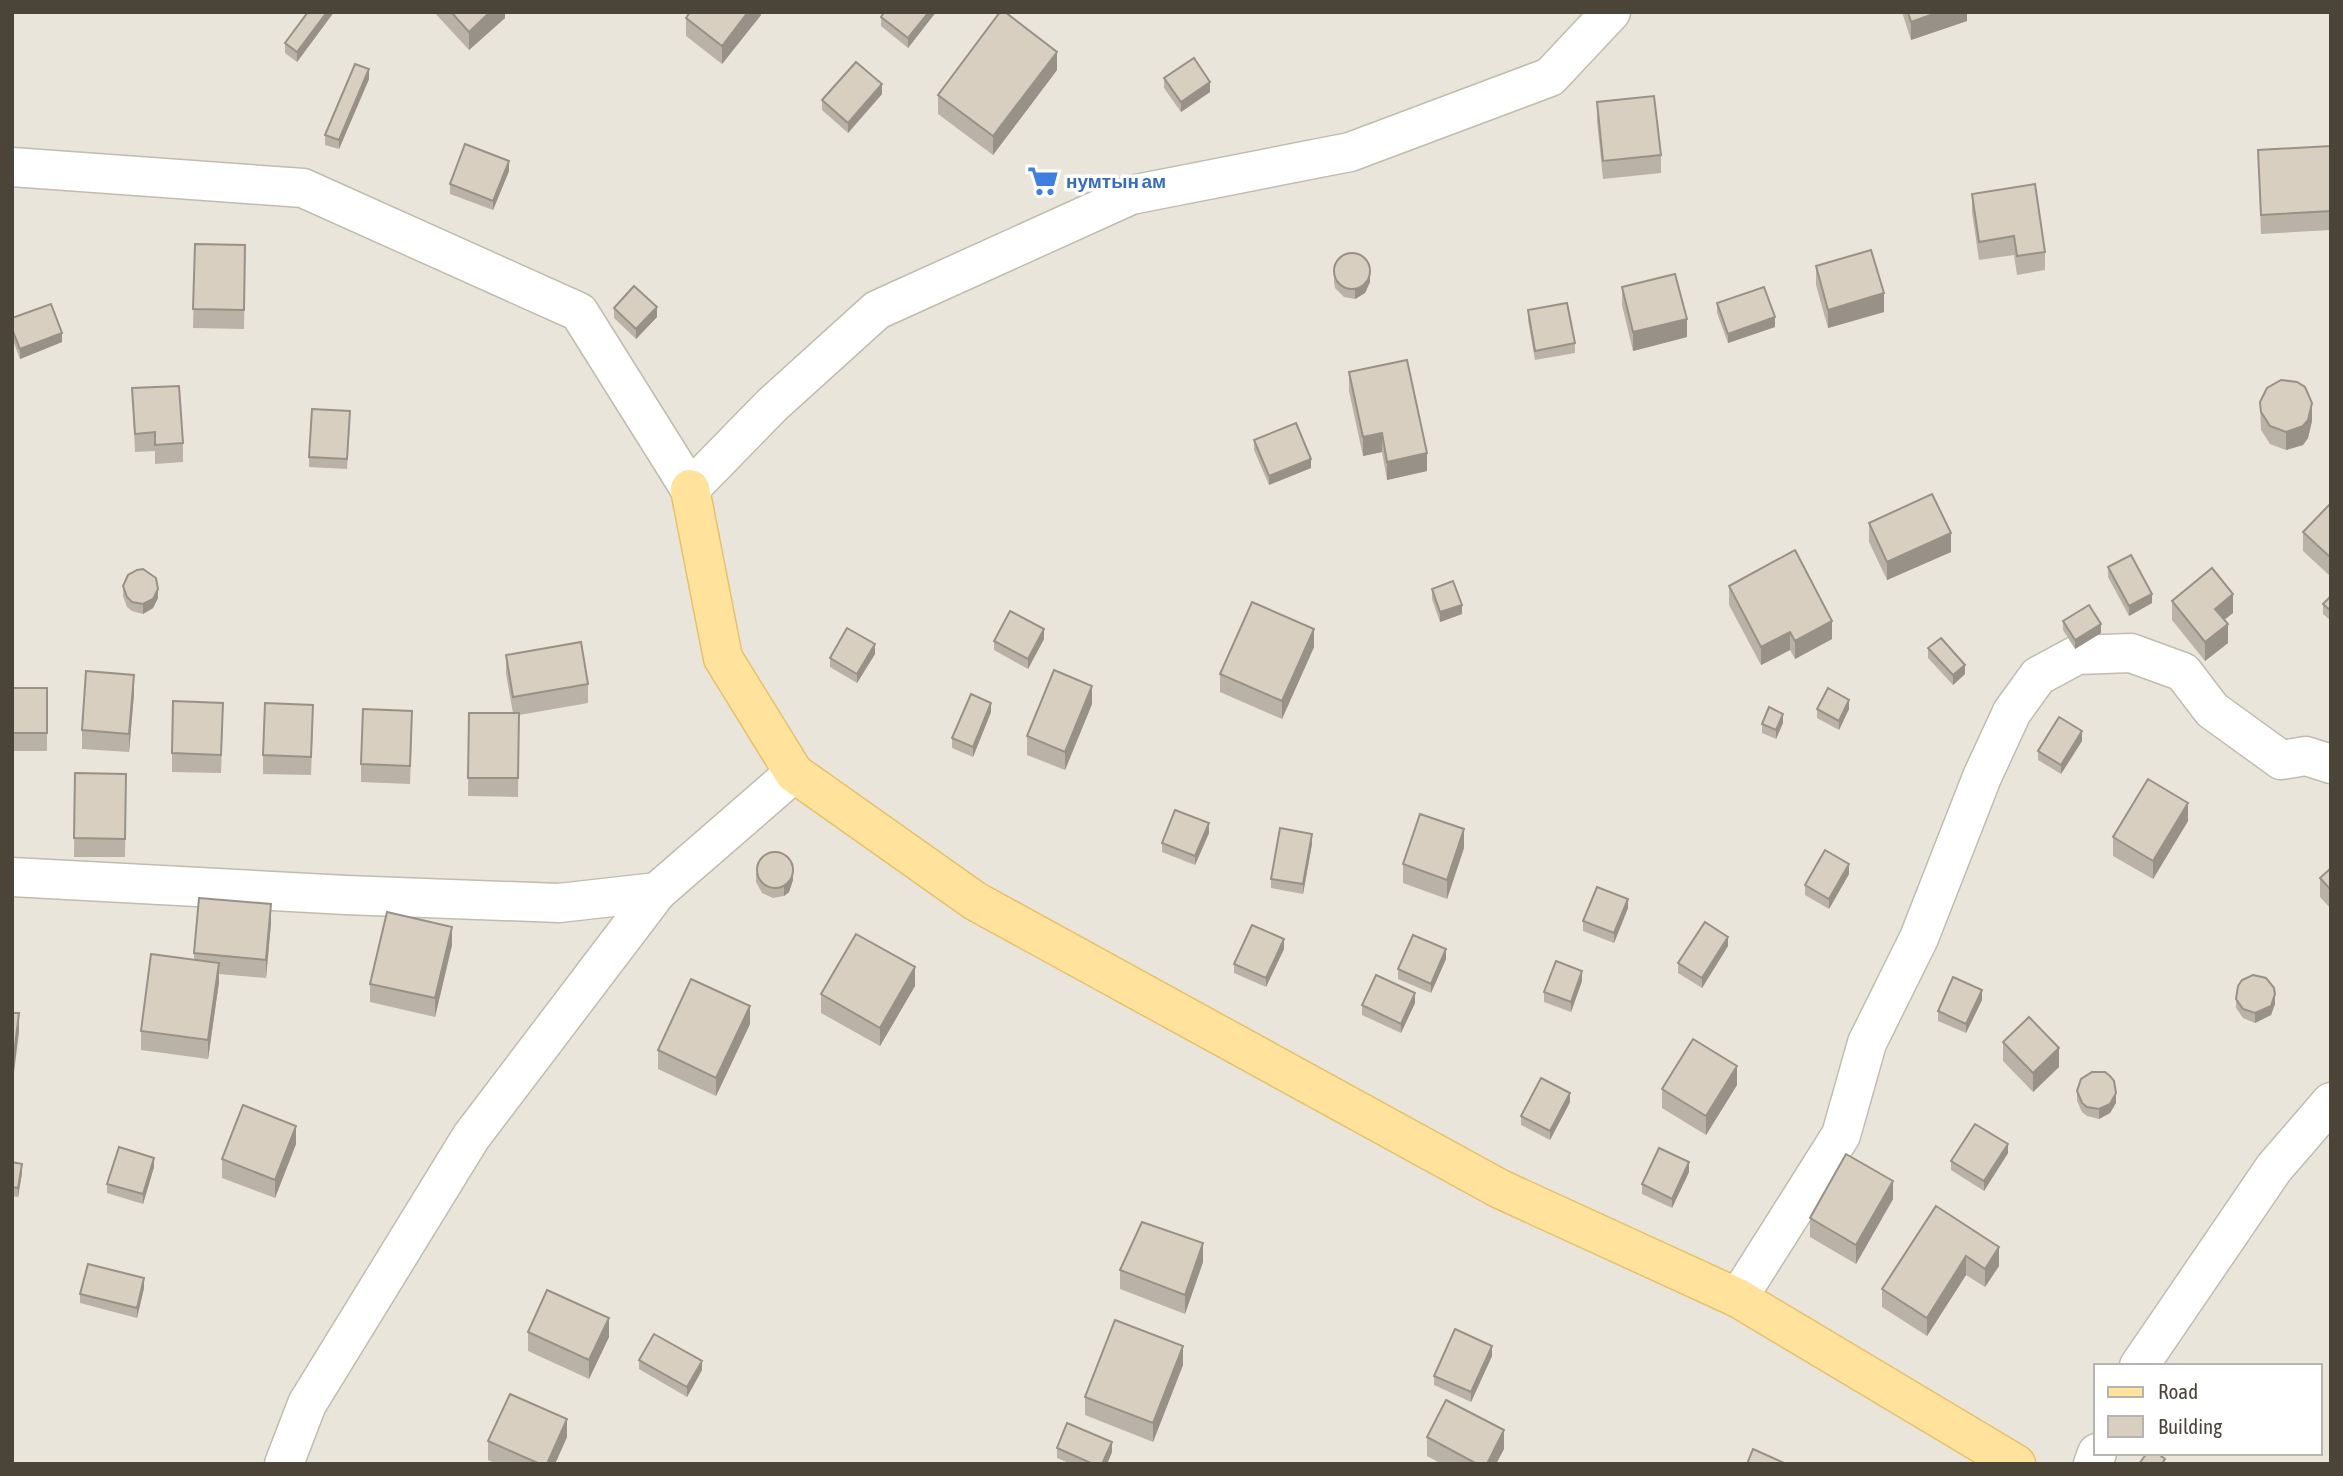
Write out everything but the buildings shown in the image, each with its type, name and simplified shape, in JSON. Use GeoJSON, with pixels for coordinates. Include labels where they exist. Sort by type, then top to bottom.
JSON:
{"type":"FeatureCollection","features":[{"type":"Feature","properties":{"kind":"main road"},"geometry":{"type":"LineString","coordinates":[[690,489],[723,658],[794,773],[975,901],[1500,1189],[1738,1298],[2016,1464]]}},
{"type":"Feature","properties":{"kind":"street"},"geometry":{"type":"LineString","coordinates":[[12,167],[303,188],[579,312],[690,489],[772,405],[877,310],[1131,195],[1350,152],[1550,77],[1611,12]]}},
{"type":"Feature","properties":{"kind":"street"},"geometry":{"type":"LineString","coordinates":[[1738,1298],[1841,1135],[1867,1043],[1919,938],[1982,777],[2012,712],[2038,676],[2077,655],[2131,653],[2183,672],[2212,710],[2281,760],[2323,751]]}},
{"type":"Feature","properties":{"kind":"street"},"geometry":{"type":"LineString","coordinates":[[284,1464],[307,1404],[471,1138],[657,892],[794,773]]}},
{"type":"Feature","properties":{"kind":"street"},"geometry":{"type":"LineString","coordinates":[[12,877],[346,895],[559,903],[657,892]]}},
{"type":"Feature","properties":{"kind":"street"},"geometry":{"type":"LineString","coordinates":[[2140,1364],[2274,1168],[2331,1102]]}},
{"type":"Feature","properties":{"kind":"shaded area"},"geometry":{"type":"Polygon","coordinates":[[[12,12],[2331,12],[2331,1464],[12,1464],[12,12]]]}},
{"type":"Feature","properties":{"kind":"place","name":"нумтын ам"},"geometry":{"type":"Point","coordinates":[1043,181]}}]}
